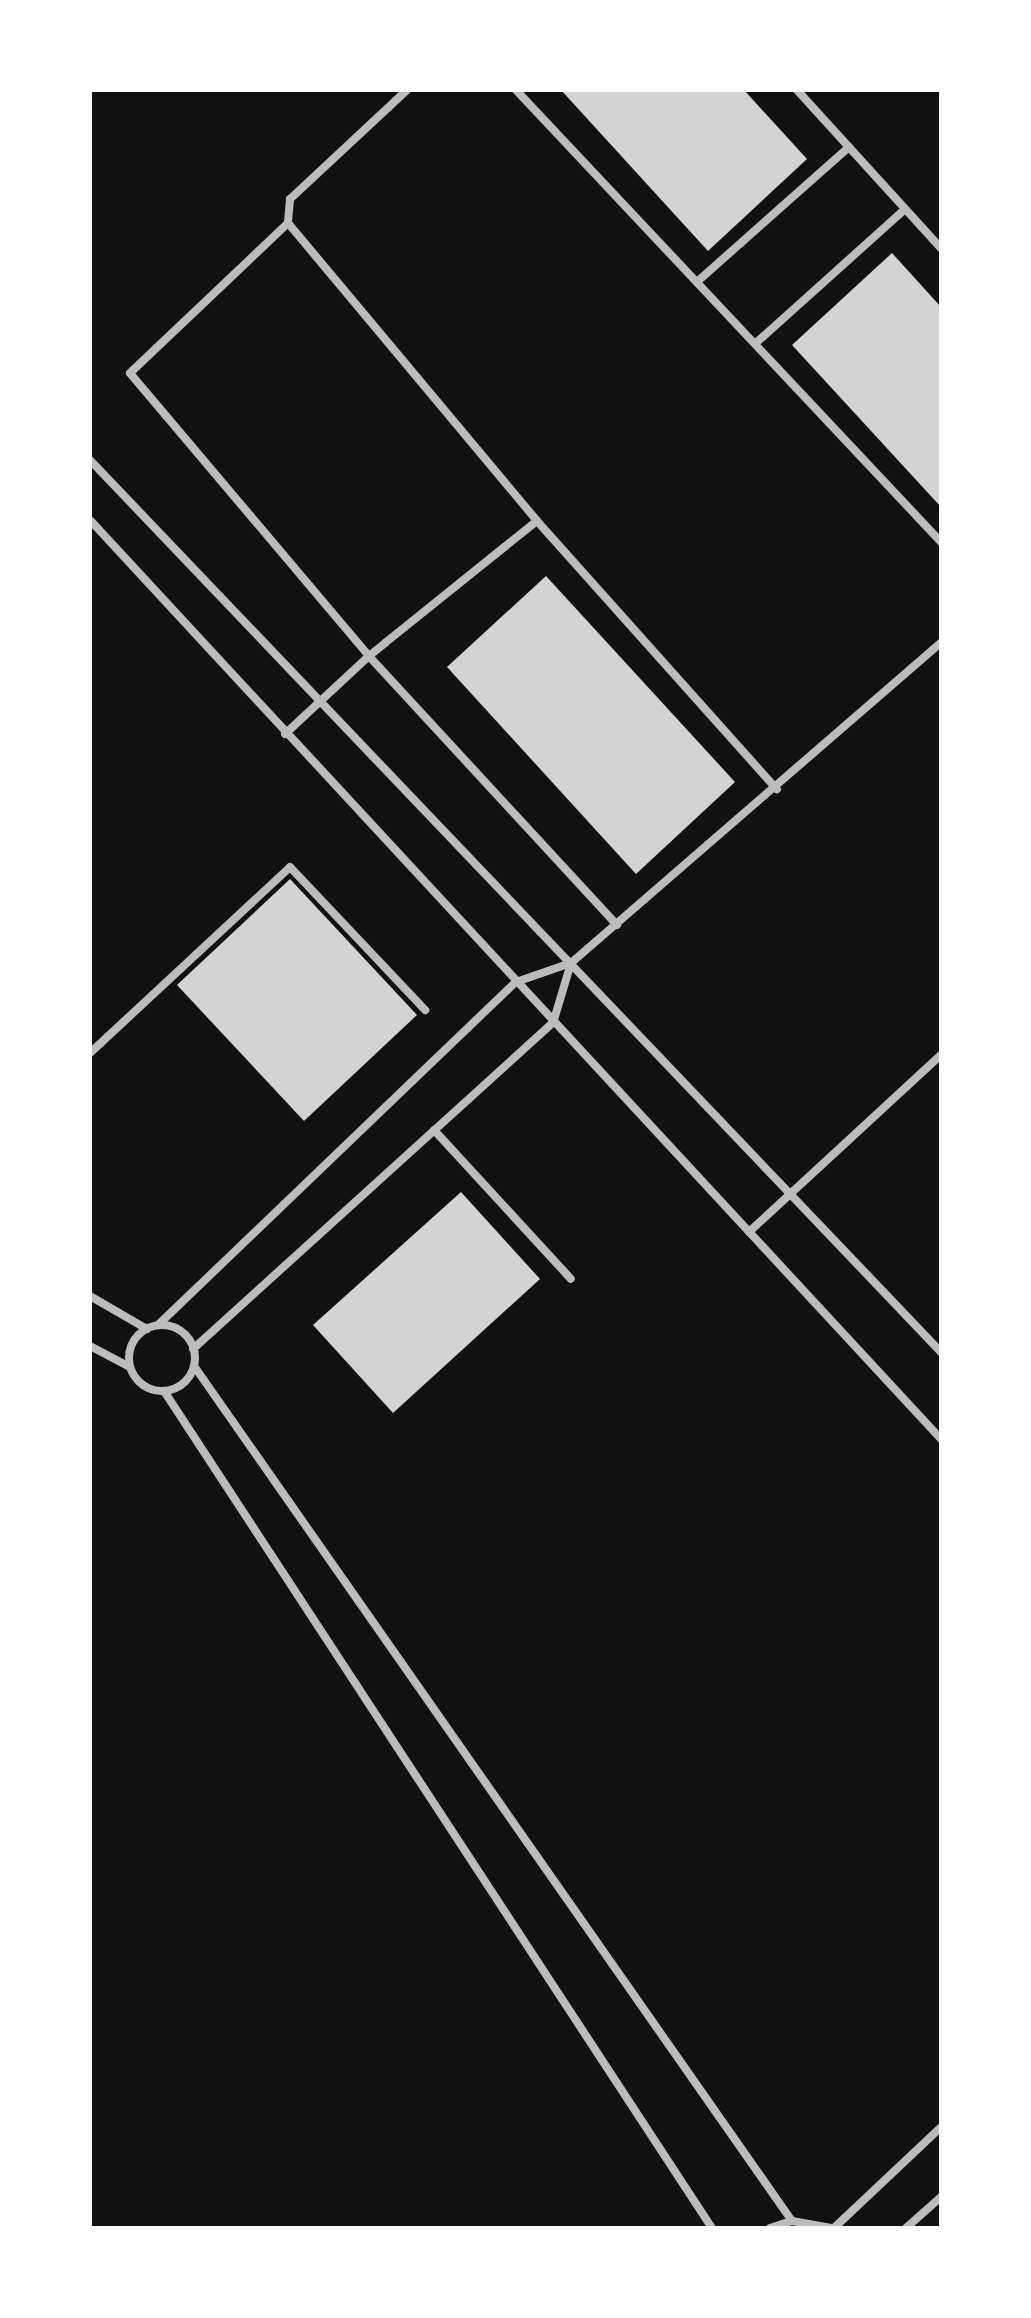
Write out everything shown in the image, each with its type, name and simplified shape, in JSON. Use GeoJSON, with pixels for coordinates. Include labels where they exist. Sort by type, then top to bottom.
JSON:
{"type":"FeatureCollection","features":[{"type":"Feature","properties":{"kind":"lane"},"geometry":{"type":"LineString","coordinates":[[407,90],[290,199],[288,223],[134,364],[131,383],[369,656],[618,925]]}},
{"type":"Feature","properties":{"kind":"lane"},"geometry":{"type":"LineString","coordinates":[[516,90],[941,542]]}},
{"type":"Feature","properties":{"kind":"lane"},"geometry":{"type":"LineString","coordinates":[[797,90],[941,248]]}},
{"type":"Feature","properties":{"kind":"lane"},"geometry":{"type":"LineString","coordinates":[[698,281],[849,146]]}},
{"type":"Feature","properties":{"kind":"lane"},"geometry":{"type":"LineString","coordinates":[[757,342],[906,209]]}},
{"type":"Feature","properties":{"kind":"lane"},"geometry":{"type":"LineString","coordinates":[[288,223],[538,520],[777,789]]}},
{"type":"Feature","properties":{"kind":"lane"},"geometry":{"type":"LineString","coordinates":[[90,460],[941,1352]]}},
{"type":"Feature","properties":{"kind":"lane"},"geometry":{"type":"LineString","coordinates":[[90,520],[284,734],[941,1439]]}},
{"type":"Feature","properties":{"kind":"lane"},"geometry":{"type":"LineString","coordinates":[[284,734],[369,656],[538,520]]}},
{"type":"Feature","properties":{"kind":"lane"},"geometry":{"type":"LineString","coordinates":[[158,1326],[516,982],[570,963],[618,925],[941,642]]}},
{"type":"Feature","properties":{"kind":"lane"},"geometry":{"type":"LineString","coordinates":[[90,1052],[290,867],[425,1010]]}},
{"type":"Feature","properties":{"kind":"lane"},"geometry":{"type":"LineString","coordinates":[[193,1349],[553,1023],[570,963]]}},
{"type":"Feature","properties":{"kind":"lane"},"geometry":{"type":"LineString","coordinates":[[749,1232],[941,1056]]}},
{"type":"Feature","properties":{"kind":"lane"},"geometry":{"type":"LineString","coordinates":[[434,1130],[571,1278]]}},
{"type":"Feature","properties":{"kind":"lane"},"geometry":{"type":"LineString","coordinates":[[90,1296],[147,1329]]}},
{"type":"Feature","properties":{"kind":"lane"},"geometry":{"type":"LineString","coordinates":[[130,1367],[132,1344],[147,1329],[158,1326],[178,1330],[193,1349],[194,1366],[792,2221]]}},
{"type":"Feature","properties":{"kind":"lane"},"geometry":{"type":"LineString","coordinates":[[90,1346],[130,1367],[143,1385],[164,1391],[712,2228]]}},
{"type":"Feature","properties":{"kind":"lane"},"geometry":{"type":"LineString","coordinates":[[164,1391],[194,1366]]}},
{"type":"Feature","properties":{"kind":"lane"},"geometry":{"type":"LineString","coordinates":[[770,2228],[792,2221],[832,2228],[941,2127]]}},
{"type":"Feature","properties":{"kind":"lane"},"geometry":{"type":"LineString","coordinates":[[906,2228],[941,2197]]}},
{"type":"Feature","properties":{"kind":"building"},"geometry":{"type":"Polygon","coordinates":[[[561,90],[744,90],[807,159],[708,251],[561,90]]]}},
{"type":"Feature","properties":{"kind":"building"},"geometry":{"type":"Polygon","coordinates":[[[892,253],[941,307],[941,507],[792,345],[892,253]]]}},
{"type":"Feature","properties":{"kind":"building"},"geometry":{"type":"Polygon","coordinates":[[[546,576],[735,782],[636,874],[447,667],[546,576]]]}},
{"type":"Feature","properties":{"kind":"building"},"geometry":{"type":"Polygon","coordinates":[[[290,879],[417,1015],[304,1121],[177,985],[290,879]]]}},
{"type":"Feature","properties":{"kind":"building"},"geometry":{"type":"Polygon","coordinates":[[[461,1192],[540,1279],[393,1413],[313,1325],[461,1192]]]}}]}
